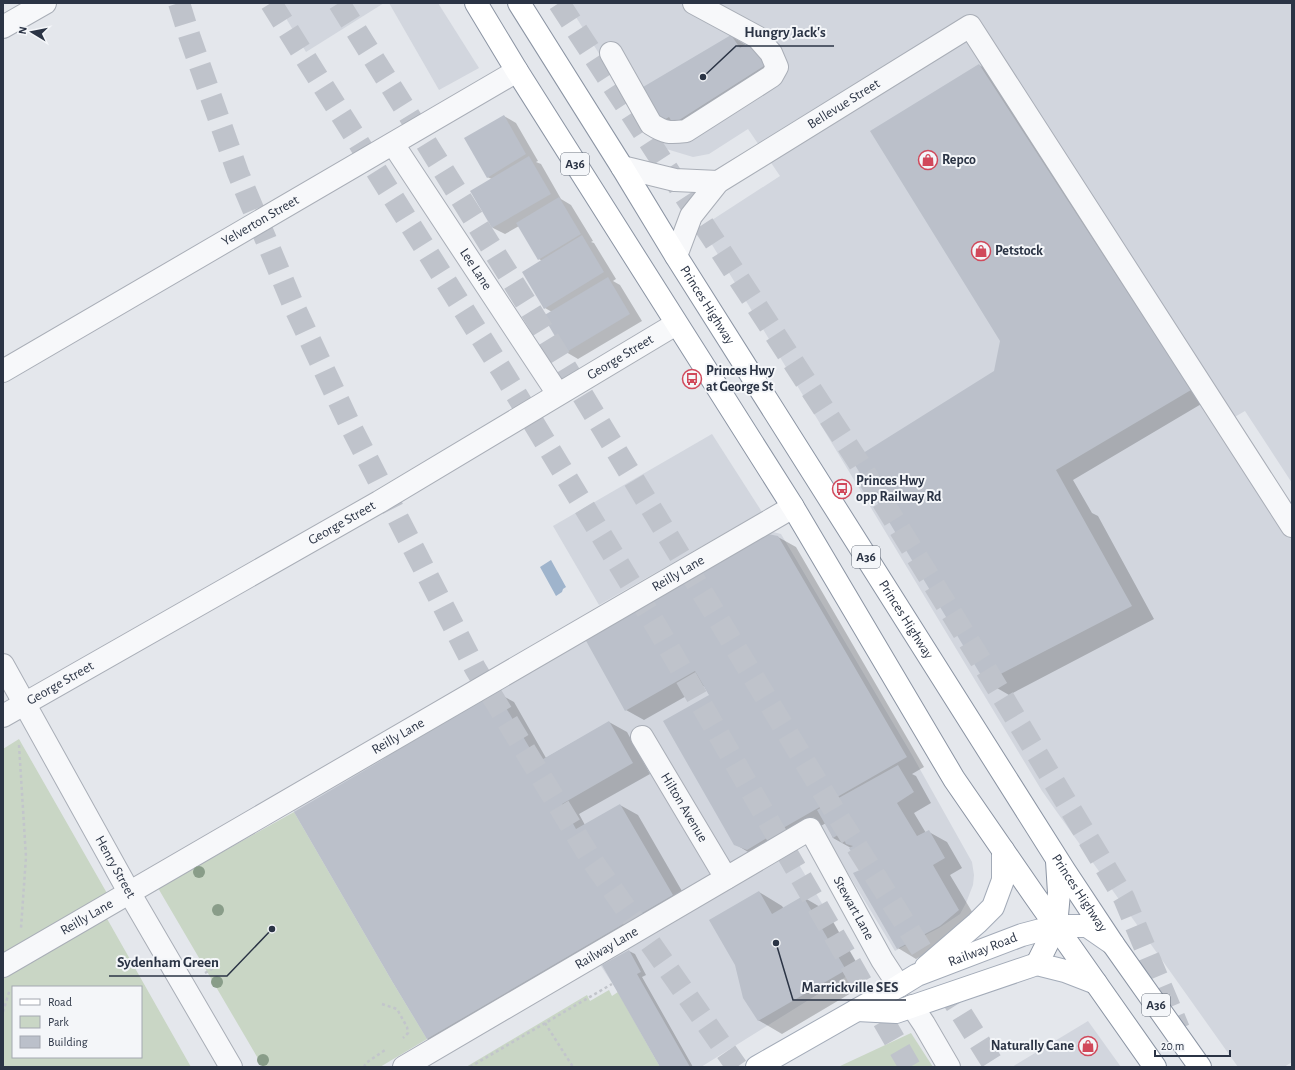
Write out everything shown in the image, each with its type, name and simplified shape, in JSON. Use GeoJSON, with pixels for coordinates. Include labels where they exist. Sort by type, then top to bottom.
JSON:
{"type":"FeatureCollection","features":[{"type":"Feature","properties":{"kind":"main road","name":"A36"},"geometry":{"type":"LineString","coordinates":[[476,3],[517,71],[793,508],[954,779],[1002,850],[1155,1067]]}},
{"type":"Feature","properties":{"kind":"main road","name":"Princes Highway"},"geometry":{"type":"LineString","coordinates":[[519,3],[676,256],[1056,858],[1113,944],[1200,1067]]}},
{"type":"Feature","properties":{"kind":"main road"},"geometry":{"type":"LineString","coordinates":[[908,981],[977,923],[992,907],[1003,880],[1002,850]]}},
{"type":"Feature","properties":{"kind":"main road"},"geometry":{"type":"LineString","coordinates":[[1056,858],[1059,893],[1056,926],[1038,964],[1065,971],[1096,983]]}},
{"type":"Feature","properties":{"kind":"main road","name":"Railway Road"},"geometry":{"type":"LineString","coordinates":[[757,1067],[908,981],[1022,935],[1056,926],[1087,926],[1113,944]]}},
{"type":"Feature","properties":{"kind":"main road","name":"Railway Road"},"geometry":{"type":"LineString","coordinates":[[858,1010],[896,1012],[1038,964]]}},
{"type":"Feature","properties":{"kind":"street"},"geometry":{"type":"LineString","coordinates":[[3,28],[45,3]]}},
{"type":"Feature","properties":{"kind":"street"},"geometry":{"type":"LineString","coordinates":[[611,53],[651,124],[662,131],[675,133],[686,131],[772,76],[777,67],[772,53],[757,38],[694,3]]}},
{"type":"Feature","properties":{"kind":"street","name":"Bellevue Street"},"geometry":{"type":"LineString","coordinates":[[676,256],[691,216],[718,182],[970,26],[1292,526]]}},
{"type":"Feature","properties":{"kind":"street","name":"Yelverton Street"},"geometry":{"type":"LineString","coordinates":[[3,371],[517,71]]}},
{"type":"Feature","properties":{"kind":"street","name":"Lee Lane"},"geometry":{"type":"LineString","coordinates":[[393,144],[558,394]]}},
{"type":"Feature","properties":{"kind":"street"},"geometry":{"type":"LineString","coordinates":[[622,167],[675,180],[718,182]]}},
{"type":"Feature","properties":{"kind":"street","name":"George Street"},"geometry":{"type":"LineString","coordinates":[[3,716],[379,502],[676,324]]}},
{"type":"Feature","properties":{"kind":"street","name":"Reilly Lane"},"geometry":{"type":"LineString","coordinates":[[11,961],[793,508]]}},
{"type":"Feature","properties":{"kind":"street","name":"Henry Street"},"geometry":{"type":"LineString","coordinates":[[3,665],[129,892],[231,1067]]}},
{"type":"Feature","properties":{"kind":"street","name":"Hilton Avenue"},"geometry":{"type":"LineString","coordinates":[[642,737],[726,878]]}},
{"type":"Feature","properties":{"kind":"street","name":"Railway Lane"},"geometry":{"type":"LineString","coordinates":[[404,1067],[810,829]]}},
{"type":"Feature","properties":{"kind":"street","name":"Stewart Lane"},"geometry":{"type":"LineString","coordinates":[[810,829],[882,960],[908,981]]}},
{"type":"Feature","properties":{"kind":"street"},"geometry":{"type":"LineString","coordinates":[[912,1006],[949,1067]]}},
{"type":"Feature","properties":{"kind":"path"},"geometry":{"type":"LineString","coordinates":[[3,1012],[26,857],[19,739]]}},
{"type":"Feature","properties":{"kind":"path"},"geometry":{"type":"LineString","coordinates":[[202,975],[219,965]]}},
{"type":"Feature","properties":{"kind":"path"},"geometry":{"type":"LineString","coordinates":[[470,1067],[612,984]]}},
{"type":"Feature","properties":{"kind":"path"},"geometry":{"type":"LineString","coordinates":[[382,1004],[397,1009],[407,1027],[408,1034],[397,1042]]}},
{"type":"Feature","properties":{"kind":"path"},"geometry":{"type":"LineString","coordinates":[[545,1024],[573,1067]]}},
{"type":"Feature","properties":{"kind":"path"},"geometry":{"type":"LineString","coordinates":[[364,1067],[366,1062],[391,1046]]}},
{"type":"Feature","properties":{"kind":"shaded area"},"geometry":{"type":"Polygon","coordinates":[[[277,3],[384,3],[306,52],[277,3]]]}},
{"type":"Feature","properties":{"kind":"shaded area"},"geometry":{"type":"Polygon","coordinates":[[[389,3],[438,3],[479,68],[439,90],[389,3]]]}},
{"type":"Feature","properties":{"kind":"shaded area"},"geometry":{"type":"Polygon","coordinates":[[[567,3],[1292,3],[1292,483],[1245,411],[1219,426],[1292,538],[1292,1062],[1284,1067],[1238,1067],[1042,791],[708,238],[712,220],[780,176],[748,129],[709,154],[693,157],[663,148],[612,74],[567,3]]]}},
{"type":"Feature","properties":{"kind":"shaded area"},"geometry":{"type":"Polygon","coordinates":[[[712,434],[762,512],[599,605],[553,526],[712,434]]]}},
{"type":"Feature","properties":{"kind":"shaded area"},"geometry":{"type":"Polygon","coordinates":[[[769,531],[781,534],[912,755],[972,862],[974,875],[973,885],[960,914],[939,928],[895,951],[814,817],[430,1045],[293,808],[769,531]]]}},
{"type":"Feature","properties":{"kind":"shaded area"},"geometry":{"type":"Polygon","coordinates":[[[791,851],[860,968],[701,1067],[660,1067],[618,992],[599,963],[791,851]]]}},
{"type":"Feature","properties":{"kind":"shaded area"},"geometry":{"type":"Polygon","coordinates":[[[1088,1021],[1121,1067],[1012,1067],[1088,1021]]]}},
{"type":"Feature","properties":{"kind":"green space"},"geometry":{"type":"Polygon","coordinates":[[[19,739],[108,895],[97,901],[191,1067],[3,1067],[3,749],[19,739]]]}},
{"type":"Feature","properties":{"kind":"green space"},"geometry":{"type":"Polygon","coordinates":[[[294,812],[427,1039],[380,1067],[263,1067],[158,888],[294,812]]]}},
{"type":"Feature","properties":{"kind":"green space"},"geometry":{"type":"Polygon","coordinates":[[[609,990],[612,996],[618,992],[660,1067],[466,1067],[587,995],[590,1001],[609,990]]]}},
{"type":"Feature","properties":{"kind":"green space"},"geometry":{"type":"Polygon","coordinates":[[[911,1033],[933,1067],[838,1067],[911,1033]]]}},
{"type":"Feature","properties":{"kind":"water"},"geometry":{"type":"Polygon","coordinates":[[[551,560],[566,587],[556,596],[540,567],[551,560]]]}},
{"type":"Feature","properties":{"kind":"building"},"geometry":{"type":"Polygon","coordinates":[[[731,35],[740,48],[752,40],[767,64],[673,124],[669,117],[659,123],[638,90],[731,35]]]}},
{"type":"Feature","properties":{"kind":"building"},"geometry":{"type":"Polygon","coordinates":[[[979,64],[1191,390],[1056,470],[1132,606],[985,682],[852,460],[994,371],[1000,341],[870,131],[979,64]]]}},
{"type":"Feature","properties":{"kind":"building"},"geometry":{"type":"Polygon","coordinates":[[[504,115],[526,154],[487,178],[464,138],[504,115]]]}},
{"type":"Feature","properties":{"kind":"building"},"geometry":{"type":"Polygon","coordinates":[[[529,156],[551,194],[492,228],[470,191],[529,156]]]}},
{"type":"Feature","properties":{"kind":"building"},"geometry":{"type":"Polygon","coordinates":[[[559,197],[581,234],[538,260],[516,223],[559,197]]]}},
{"type":"Feature","properties":{"kind":"building"},"geometry":{"type":"Polygon","coordinates":[[[582,235],[604,272],[544,309],[522,272],[582,235]]]}},
{"type":"Feature","properties":{"kind":"building"},"geometry":{"type":"Polygon","coordinates":[[[608,277],[630,314],[565,353],[543,316],[608,277]]]}},
{"type":"Feature","properties":{"kind":"building"},"geometry":{"type":"Polygon","coordinates":[[[768,534],[778,536],[907,757],[747,850],[734,845],[663,721],[709,695],[695,671],[625,711],[585,639],[768,534]]]}},
{"type":"Feature","properties":{"kind":"building"},"geometry":{"type":"Polygon","coordinates":[[[496,691],[538,762],[609,721],[633,763],[562,804],[576,829],[620,804],[673,895],[427,1039],[294,812],[382,760],[409,741],[496,691]]]}},
{"type":"Feature","properties":{"kind":"building"},"geometry":{"type":"Polygon","coordinates":[[[898,765],[914,792],[897,803],[917,836],[929,830],[945,858],[933,865],[959,910],[940,926],[897,949],[853,873],[862,869],[849,848],[853,846],[846,844],[841,833],[833,838],[817,810],[898,765]]]}},
{"type":"Feature","properties":{"kind":"building"},"geometry":{"type":"Polygon","coordinates":[[[759,891],[772,914],[803,896],[846,970],[758,1021],[743,998],[735,965],[709,920],[759,891]]]}},
{"type":"Feature","properties":{"kind":"building"},"geometry":{"type":"Polygon","coordinates":[[[629,950],[641,972],[637,974],[690,1067],[660,1067],[602,965],[629,950]]]}},
{"type":"Feature","properties":{"kind":"tunnel"},"geometry":{"type":"LineString","coordinates":[[179,3],[238,173],[292,302],[350,425],[475,668],[591,859],[737,1067]]}},
{"type":"Feature","properties":{"kind":"tunnel"},"geometry":{"type":"LineString","coordinates":[[271,3],[504,374],[658,629],[910,1067]]}},
{"type":"Feature","properties":{"kind":"tunnel"},"geometry":{"type":"LineString","coordinates":[[339,3],[551,343],[837,815],[995,1067]]}},
{"type":"Feature","properties":{"kind":"tunnel"},"geometry":{"type":"LineString","coordinates":[[559,3],[857,460],[981,661],[1124,898],[1179,1029]]}},
{"type":"Feature","properties":{"kind":"place","name":"Hungry Jack's"},"geometry":{"type":"Point","coordinates":[703,77]}},
{"type":"Feature","properties":{"kind":"place","name":"Repco"},"geometry":{"type":"Point","coordinates":[928,160]}},
{"type":"Feature","properties":{"kind":"place","name":"Petstock"},"geometry":{"type":"Point","coordinates":[981,251]}},
{"type":"Feature","properties":{"kind":"place","name":"Princes Hwy at George St"},"geometry":{"type":"Point","coordinates":[692,379]}},
{"type":"Feature","properties":{"kind":"place","name":"Princes Hwy opp Railway Rd"},"geometry":{"type":"Point","coordinates":[842,489]}},
{"type":"Feature","properties":{"kind":"place","name":"Sydenham Green"},"geometry":{"type":"Point","coordinates":[272,929]}},
{"type":"Feature","properties":{"kind":"place","name":"Marrickville SES"},"geometry":{"type":"Point","coordinates":[776,943]}},
{"type":"Feature","properties":{"kind":"place","name":"Naturally Cane"},"geometry":{"type":"Point","coordinates":[1088,1046]}}]}
